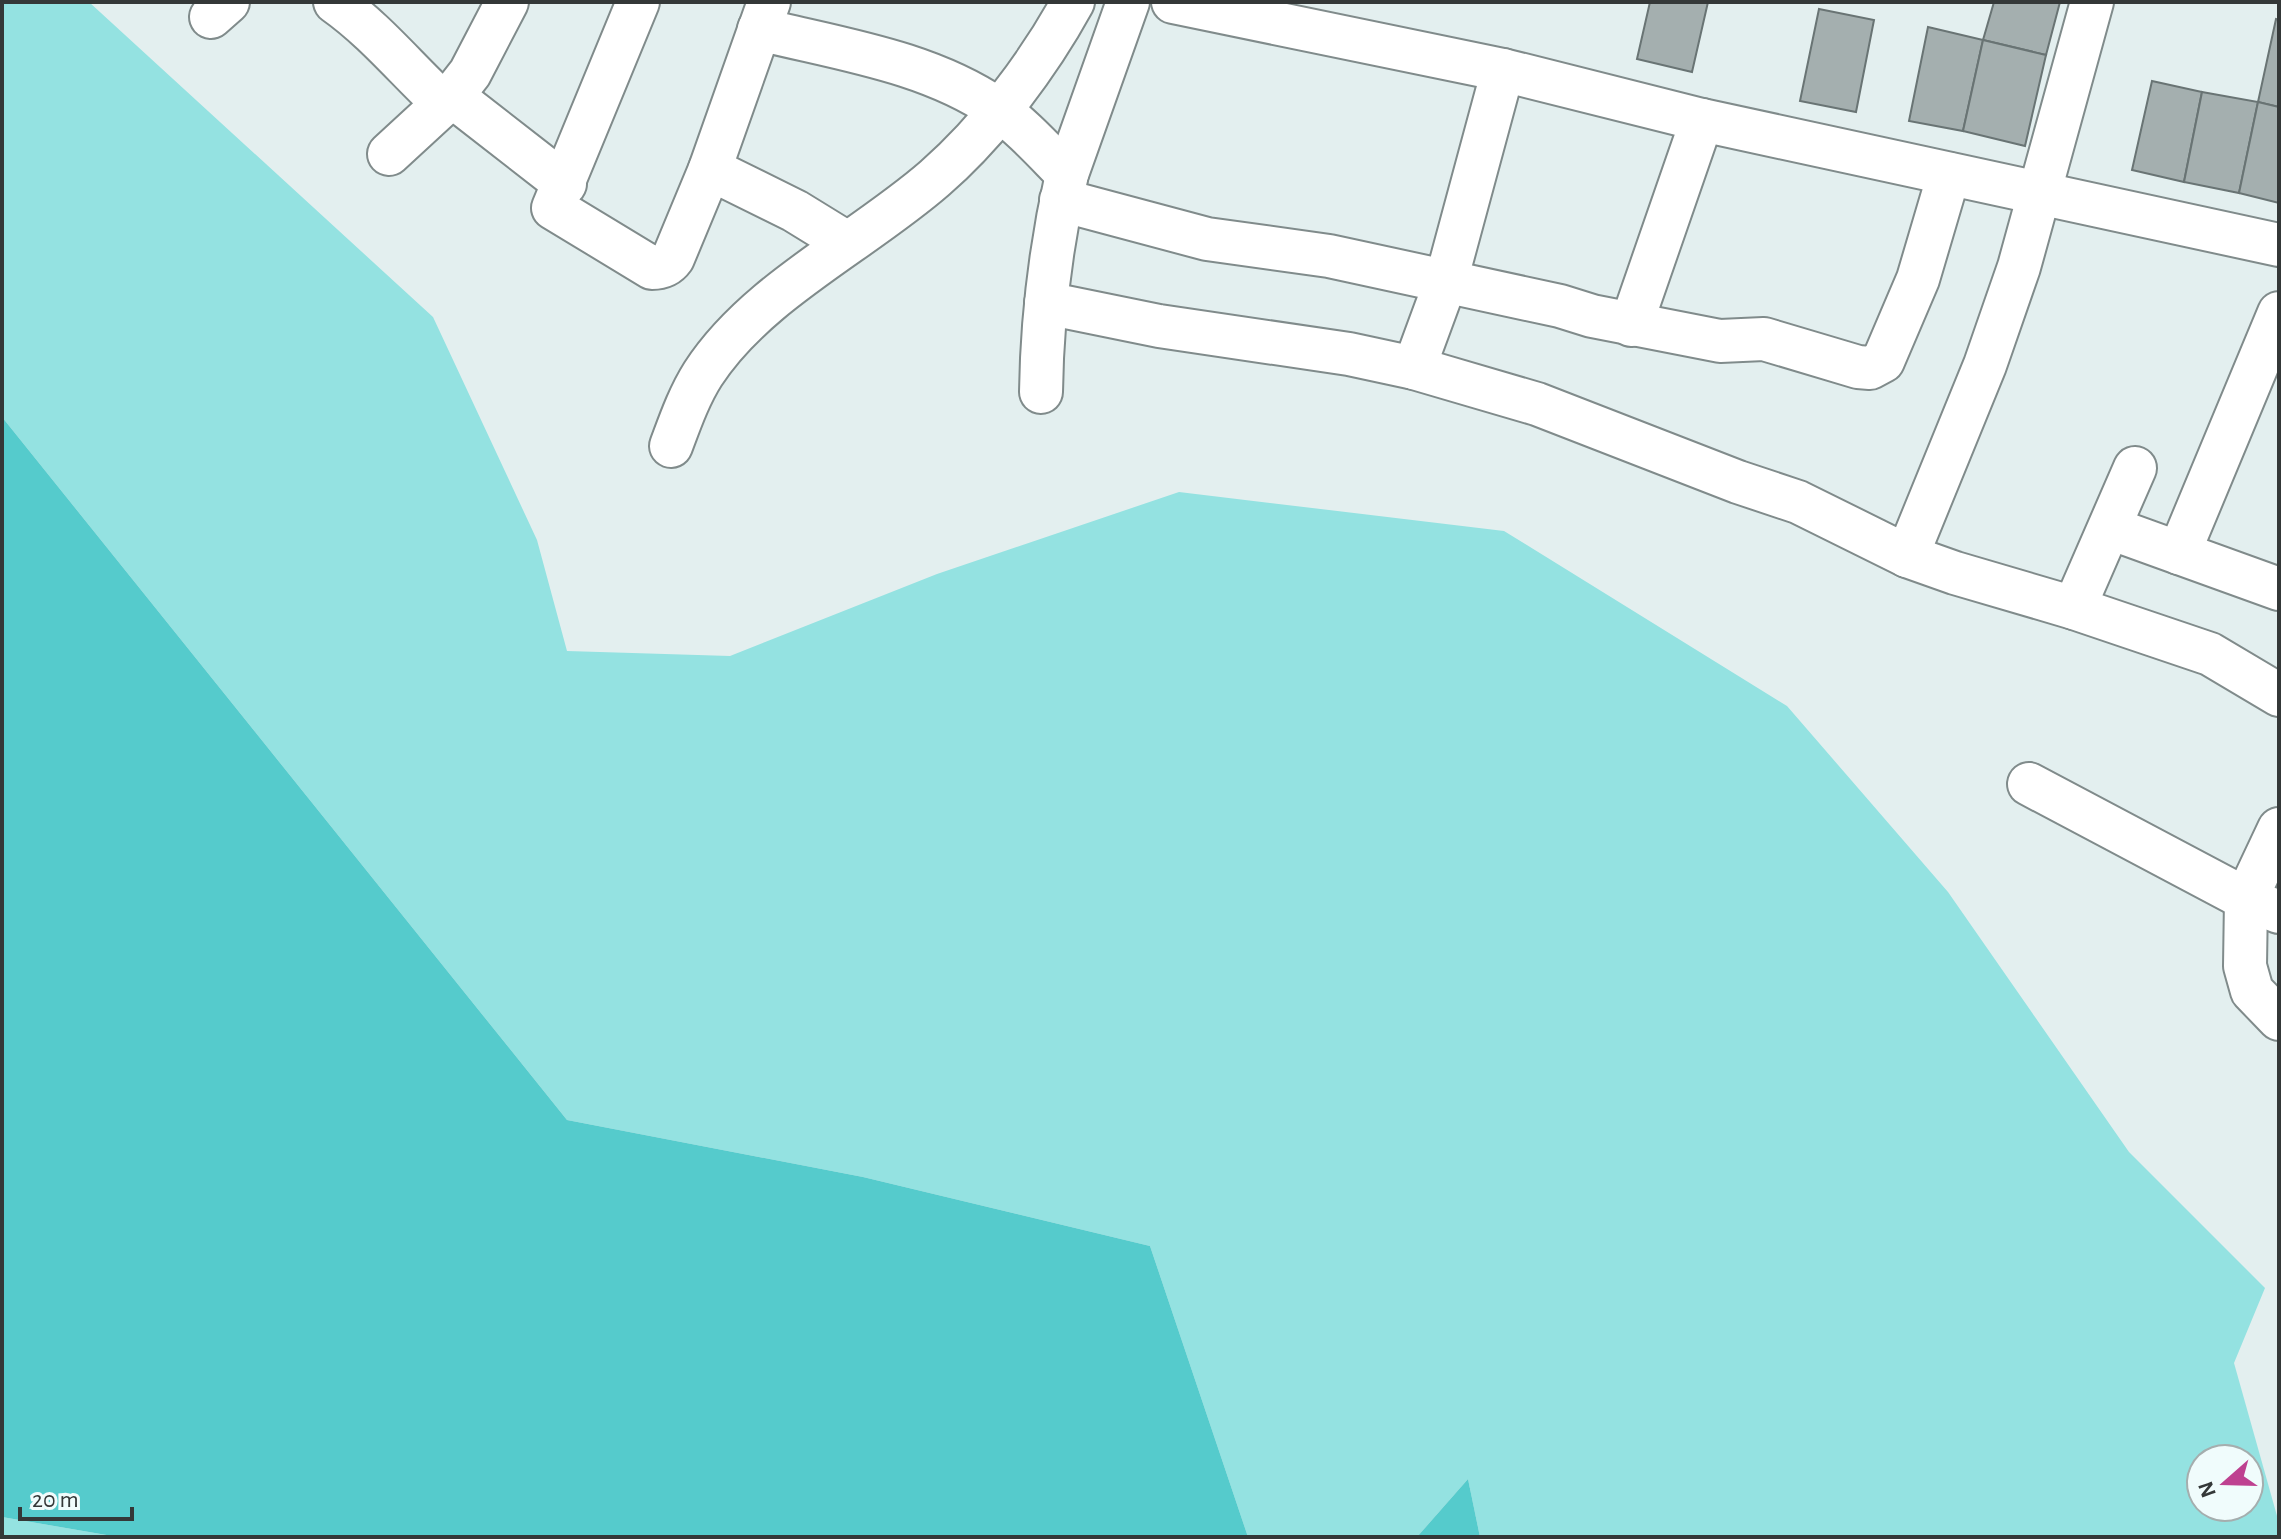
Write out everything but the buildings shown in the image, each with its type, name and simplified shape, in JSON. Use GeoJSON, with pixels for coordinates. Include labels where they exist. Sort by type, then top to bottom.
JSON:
{"type":"FeatureCollection","features":[{"type":"Feature","properties":{"kind":"street"},"geometry":{"type":"LineString","coordinates":[[335,2],[448,100],[565,184]]}},
{"type":"Feature","properties":{"kind":"street"},"geometry":{"type":"LineString","coordinates":[[389,154],[448,100],[483,53],[507,2]]}},
{"type":"Feature","properties":{"kind":"street"},"geometry":{"type":"LineString","coordinates":[[638,2],[553,207],[554,211],[652,268],[665,265],[673,258],[710,169],[764,16],[973,93],[999,110],[1064,187],[1207,239],[1329,256],[1631,325],[1720,341],[1764,339],[1858,367],[1878,366],[1888,351],[1918,279],[1949,174]]}},
{"type":"Feature","properties":{"kind":"street"},"geometry":{"type":"LineString","coordinates":[[671,446],[704,374],[735,334],[847,243],[935,178],[970,144],[1056,33],[1073,2]]}},
{"type":"Feature","properties":{"kind":"street"},"geometry":{"type":"LineString","coordinates":[[1041,392],[1046,303],[1064,187],[1128,2]]}},
{"type":"Feature","properties":{"kind":"street"},"geometry":{"type":"LineString","coordinates":[[1173,2],[1503,70],[1702,120],[2279,245]]}},
{"type":"Feature","properties":{"kind":"street"},"geometry":{"type":"LineString","coordinates":[[1907,556],[2002,319],[2092,2]]}},
{"type":"Feature","properties":{"kind":"street"},"geometry":{"type":"LineString","coordinates":[[1414,368],[1446,281],[1503,70]]}},
{"type":"Feature","properties":{"kind":"street"},"geometry":{"type":"LineString","coordinates":[[1631,325],[1702,120]]}},
{"type":"Feature","properties":{"kind":"street"},"geometry":{"type":"LineString","coordinates":[[710,169],[795,211],[847,243]]}},
{"type":"Feature","properties":{"kind":"street"},"geometry":{"type":"LineString","coordinates":[[1046,303],[1159,326],[1313,347],[1414,368],[1537,404],[1798,502],[1907,556],[2210,654],[2279,695]]}},
{"type":"Feature","properties":{"kind":"street"},"geometry":{"type":"LineString","coordinates":[[2179,553],[2279,313]]}},
{"type":"Feature","properties":{"kind":"street"},"geometry":{"type":"LineString","coordinates":[[2074,608],[2135,468]]}},
{"type":"Feature","properties":{"kind":"street"},"geometry":{"type":"LineString","coordinates":[[2110,528],[2279,589]]}},
{"type":"Feature","properties":{"kind":"street"},"geometry":{"type":"LineString","coordinates":[[2029,784],[2263,906]]}},
{"type":"Feature","properties":{"kind":"street"},"geometry":{"type":"LineString","coordinates":[[2279,829],[2263,906],[2245,966],[2252,991],[2279,1019]]}},
{"type":"Feature","properties":{"kind":"shaded area"},"geometry":{"type":"Polygon","coordinates":[[[2,2],[89,2],[433,317],[537,540],[567,651],[730,656],[937,574],[1179,492],[1504,531],[1787,706],[1948,892],[2129,1152],[2265,1288],[2234,1363],[2256,1443],[2185,1443],[2185,1523],[2265,1523],[2265,1473],[2279,1523],[2279,1537],[1480,1537],[1468,1479],[1417,1537],[1248,1537],[1150,1246],[863,1177],[567,1120],[2,417],[2,2]]]}},
{"type":"Feature","properties":{"kind":"shaded area"},"geometry":{"type":"Polygon","coordinates":[[[2,417],[567,1120],[863,1177],[1150,1246],[1248,1537],[118,1537],[2,1517],[2,417]]]}},
{"type":"Feature","properties":{"kind":"shaded area"},"geometry":{"type":"Polygon","coordinates":[[[1468,1479],[1480,1537],[1417,1537],[1468,1479]]]}},
{"type":"Feature","properties":{"kind":"shaded area"},"geometry":{"type":"Polygon","coordinates":[[[2,1517],[118,1537],[2,1537],[2,1517]]]}}]}
